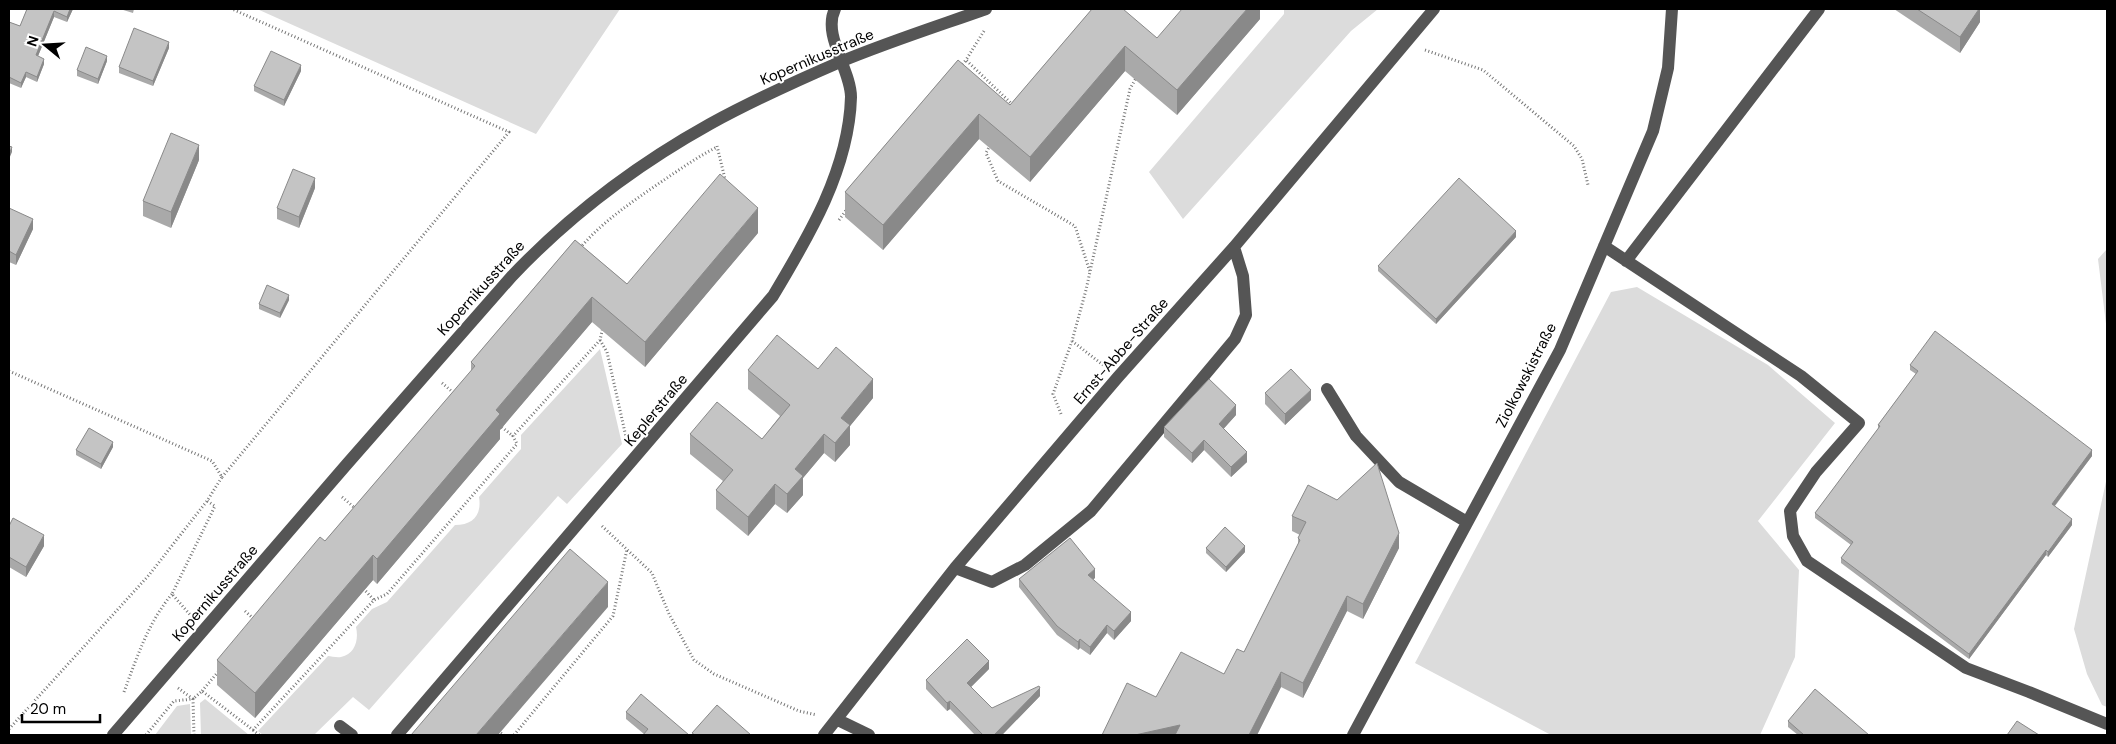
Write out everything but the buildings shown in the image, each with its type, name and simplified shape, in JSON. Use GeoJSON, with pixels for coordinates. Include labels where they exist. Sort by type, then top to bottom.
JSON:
{"type":"FeatureCollection","features":[{"type":"Feature","properties":{"kind":"street","name":"Keplerstraße"},"geometry":{"type":"LineString","coordinates":[[397,735],[773,296],[808,237],[832,182],[849,121],[850,87],[834,45],[832,14],[835,9]]}},
{"type":"Feature","properties":{"kind":"street","name":"Kopernikusstraße"},"geometry":{"type":"LineString","coordinates":[[113,735],[328,486],[540,247],[614,187],[658,156],[709,124],[841,62],[985,9]]}},
{"type":"Feature","properties":{"kind":"street","name":"Ernst-Abbe-Straße"},"geometry":{"type":"LineString","coordinates":[[824,735],[838,720],[955,568],[1118,377],[1234,247],[1434,9]]}},
{"type":"Feature","properties":{"kind":"street","name":"Ziolkowskistraße"},"geometry":{"type":"LineString","coordinates":[[1353,735],[1560,350],[1652,131],[1668,68],[1672,9]]}},
{"type":"Feature","properties":{"kind":"street"},"geometry":{"type":"LineString","coordinates":[[1626,261],[1819,9]]}},
{"type":"Feature","properties":{"kind":"street"},"geometry":{"type":"LineString","coordinates":[[1604,246],[1801,376],[1859,423],[1816,472],[1790,511],[1793,536],[1807,562],[1966,668],[2107,724]]}},
{"type":"Feature","properties":{"kind":"street"},"geometry":{"type":"LineString","coordinates":[[955,568],[992,582],[1025,565],[1091,511],[1235,339],[1246,315],[1243,276],[1234,247]]}},
{"type":"Feature","properties":{"kind":"street"},"geometry":{"type":"LineString","coordinates":[[1327,389],[1356,436],[1399,482],[1467,522]]}},
{"type":"Feature","properties":{"kind":"street"},"geometry":{"type":"LineString","coordinates":[[838,720],[870,735]]}},
{"type":"Feature","properties":{"kind":"street"},"geometry":{"type":"LineString","coordinates":[[340,726],[352,735]]}},
{"type":"Feature","properties":{"kind":"path"},"geometry":{"type":"LineString","coordinates":[[9,729],[149,575],[207,501],[222,477],[509,132],[232,9]]}},
{"type":"Feature","properties":{"kind":"path"},"geometry":{"type":"LineString","coordinates":[[960,68],[985,30],[985,9]]}},
{"type":"Feature","properties":{"kind":"path"},"geometry":{"type":"LineString","coordinates":[[1405,44],[1484,70],[1574,146],[1582,159],[1588,185]]}},
{"type":"Feature","properties":{"kind":"path"},"geometry":{"type":"LineString","coordinates":[[966,60],[1016,108]]}},
{"type":"Feature","properties":{"kind":"path"},"geometry":{"type":"LineString","coordinates":[[1075,429],[1058,411],[1053,394],[1072,341],[1090,273],[1130,89],[1140,71]]}},
{"type":"Feature","properties":{"kind":"path"},"geometry":{"type":"LineString","coordinates":[[709,124],[725,179],[718,186]]}},
{"type":"Feature","properties":{"kind":"path"},"geometry":{"type":"LineString","coordinates":[[993,138],[986,153],[998,180],[1074,226],[1090,273]]}},
{"type":"Feature","properties":{"kind":"path"},"geometry":{"type":"LineString","coordinates":[[576,253],[589,238],[623,208],[701,155],[717,148]]}},
{"type":"Feature","properties":{"kind":"path"},"geometry":{"type":"LineString","coordinates":[[837,222],[849,207]]}},
{"type":"Feature","properties":{"kind":"path"},"geometry":{"type":"LineString","coordinates":[[513,436],[600,340],[605,320]]}},
{"type":"Feature","properties":{"kind":"path"},"geometry":{"type":"LineString","coordinates":[[600,340],[607,352],[628,447]]}},
{"type":"Feature","properties":{"kind":"path"},"geometry":{"type":"LineString","coordinates":[[1072,341],[1118,377]]}},
{"type":"Feature","properties":{"kind":"path"},"geometry":{"type":"LineString","coordinates":[[9,371],[212,461],[222,477]]}},
{"type":"Feature","properties":{"kind":"path"},"geometry":{"type":"LineString","coordinates":[[428,372],[460,398]]}},
{"type":"Feature","properties":{"kind":"path"},"geometry":{"type":"LineString","coordinates":[[253,730],[374,600],[387,594],[517,444],[513,436],[498,425]]}},
{"type":"Feature","properties":{"kind":"path"},"geometry":{"type":"LineString","coordinates":[[328,486],[362,514]]}},
{"type":"Feature","properties":{"kind":"path"},"geometry":{"type":"LineString","coordinates":[[131,692],[123,697],[142,642],[158,612],[172,594],[215,506],[207,501]]}},
{"type":"Feature","properties":{"kind":"path"},"geometry":{"type":"LineString","coordinates":[[588,514],[652,573],[669,614],[694,660],[714,674],[799,711],[838,720]]}},
{"type":"Feature","properties":{"kind":"path"},"geometry":{"type":"LineString","coordinates":[[514,735],[613,616],[627,549]]}},
{"type":"Feature","properties":{"kind":"path"},"geometry":{"type":"LineString","coordinates":[[355,580],[374,600]]}},
{"type":"Feature","properties":{"kind":"path"},"geometry":{"type":"LineString","coordinates":[[172,594],[204,630]]}},
{"type":"Feature","properties":{"kind":"path"},"geometry":{"type":"LineString","coordinates":[[146,735],[174,701],[193,699],[222,668]]}},
{"type":"Feature","properties":{"kind":"path"},"geometry":{"type":"LineString","coordinates":[[164,677],[193,699]]}},
{"type":"Feature","properties":{"kind":"path"},"geometry":{"type":"LineString","coordinates":[[202,691],[259,735]]}},
{"type":"Feature","properties":{"kind":"path"},"geometry":{"type":"LineString","coordinates":[[193,699],[194,735]]}},
{"type":"Feature","properties":{"kind":"path"},"geometry":{"type":"LineString","coordinates":[[493,728],[504,735]]}},
{"type":"Feature","properties":{"kind":"shaded area"},"geometry":{"type":"Polygon","coordinates":[[[257,9],[620,9],[536,134],[257,9]]]}},
{"type":"Feature","properties":{"kind":"shaded area"},"geometry":{"type":"Polygon","coordinates":[[[1284,9],[1378,9],[1351,31],[1183,219],[1149,172],[1284,14],[1284,9]]]}},
{"type":"Feature","properties":{"kind":"shaded area"},"geometry":{"type":"Polygon","coordinates":[[[2107,249],[2107,332],[2098,259],[2107,249]]]}},
{"type":"Feature","properties":{"kind":"shaded area"},"geometry":{"type":"Polygon","coordinates":[[[1637,287],[1768,365],[1835,423],[1758,521],[1799,570],[1795,657],[1760,735],[1551,735],[1415,663],[1611,292],[1637,287]]]}},
{"type":"Feature","properties":{"kind":"shaded area"},"geometry":{"type":"Polygon","coordinates":[[[600,349],[622,444],[567,504],[558,496],[369,710],[353,697],[314,735],[263,735],[258,731],[328,656],[339,657],[353,650],[357,637],[356,627],[372,609],[387,602],[455,525],[467,523],[475,518],[479,509],[479,497],[521,449],[521,435],[600,349]]]}},
{"type":"Feature","properties":{"kind":"shaded area"},"geometry":{"type":"Polygon","coordinates":[[[2107,477],[2107,707],[2102,705],[2087,674],[2074,629],[2107,477]]]}},
{"type":"Feature","properties":{"kind":"shaded area"},"geometry":{"type":"Polygon","coordinates":[[[205,699],[249,735],[201,735],[200,703],[205,699]]]}},
{"type":"Feature","properties":{"kind":"shaded area"},"geometry":{"type":"Polygon","coordinates":[[[190,704],[191,735],[155,735],[177,706],[190,704]]]}}]}
